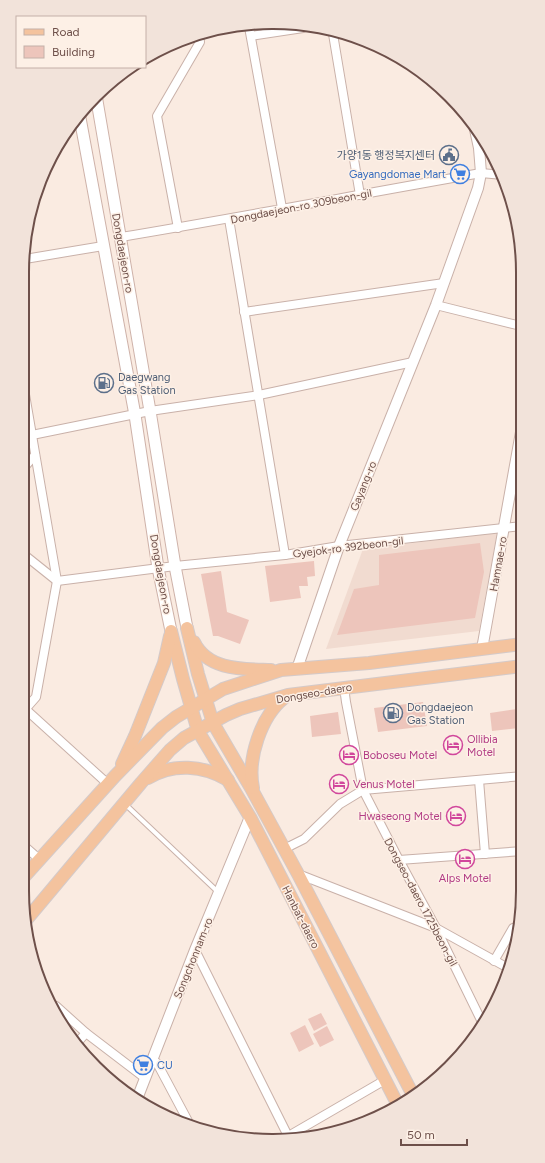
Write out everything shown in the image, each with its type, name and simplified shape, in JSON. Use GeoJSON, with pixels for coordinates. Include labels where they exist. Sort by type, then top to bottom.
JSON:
{"type":"FeatureCollection","features":[{"type":"Feature","properties":{"kind":"main road","name":"Dongdaejeon-ro"},"geometry":{"type":"LineString","coordinates":[[97,103],[175,566],[198,674],[213,722]]}},
{"type":"Feature","properties":{"kind":"main road","name":"Dongdaejeon-ro"},"geometry":{"type":"LineString","coordinates":[[81,122],[135,414],[158,568],[171,631],[198,731]]}},
{"type":"Feature","properties":{"kind":"main road"},"geometry":{"type":"LineString","coordinates":[[187,628],[198,650],[209,660],[229,667],[281,670]]}},
{"type":"Feature","properties":{"kind":"main road"},"geometry":{"type":"LineString","coordinates":[[112,780],[135,736],[161,670],[167,652],[171,631]]}},
{"type":"Feature","properties":{"kind":"main road","name":"Dongseo-daero"},"geometry":{"type":"LineString","coordinates":[[29,871],[162,728],[176,717],[205,699],[230,686],[281,670],[369,663],[516,645]]}},
{"type":"Feature","properties":{"kind":"main road","name":"Dongseo-daero"},"geometry":{"type":"LineString","coordinates":[[31,915],[141,783],[178,743],[213,722],[233,712],[288,695],[516,667]]}},
{"type":"Feature","properties":{"kind":"main road"},"geometry":{"type":"LineString","coordinates":[[256,797],[252,784],[252,770],[259,735],[271,710],[278,702],[288,695]]}},
{"type":"Feature","properties":{"kind":"main road","name":"Hanbat-daero"},"geometry":{"type":"LineString","coordinates":[[213,722],[298,874],[411,1091]]}},
{"type":"Feature","properties":{"kind":"main road","name":"Hanbat-daero"},"geometry":{"type":"LineString","coordinates":[[198,731],[250,817],[396,1100]]}},
{"type":"Feature","properties":{"kind":"main road"},"geometry":{"type":"LineString","coordinates":[[141,783],[159,772],[183,767],[205,770],[228,780]]}},
{"type":"Feature","properties":{"kind":"street"},"geometry":{"type":"LineString","coordinates":[[250,30],[282,208]]}},
{"type":"Feature","properties":{"kind":"street"},"geometry":{"type":"LineString","coordinates":[[251,36],[289,30]]}},
{"type":"Feature","properties":{"kind":"street"},"geometry":{"type":"LineString","coordinates":[[333,37],[360,194]]}},
{"type":"Feature","properties":{"kind":"street"},"geometry":{"type":"LineString","coordinates":[[178,228],[157,116],[200,42],[200,40]]}},
{"type":"Feature","properties":{"kind":"street","name":"Gayang-ro"},"geometry":{"type":"LineString","coordinates":[[297,669],[339,546],[436,305],[478,188],[481,173],[478,142]]}},
{"type":"Feature","properties":{"kind":"street","name":"Dongdaejeon-ro 309beon-gil"},"geometry":{"type":"LineString","coordinates":[[121,238],[229,220],[282,208],[481,173],[495,174]]}},
{"type":"Feature","properties":{"kind":"street"},"geometry":{"type":"LineString","coordinates":[[229,220],[285,555]]}},
{"type":"Feature","properties":{"kind":"street","name":"Dongdaejeon-ro"},"geometry":{"type":"LineString","coordinates":[[30,258],[103,246]]}},
{"type":"Feature","properties":{"kind":"street"},"geometry":{"type":"LineString","coordinates":[[244,312],[444,282]]}},
{"type":"Feature","properties":{"kind":"street"},"geometry":{"type":"LineString","coordinates":[[436,305],[516,325]]}},
{"type":"Feature","properties":{"kind":"street"},"geometry":{"type":"LineString","coordinates":[[32,435],[150,411],[259,394],[413,362]]}},
{"type":"Feature","properties":{"kind":"street"},"geometry":{"type":"LineString","coordinates":[[29,425],[57,582],[36,697],[29,704]]}},
{"type":"Feature","properties":{"kind":"street"},"geometry":{"type":"LineString","coordinates":[[29,462],[35,455]]}},
{"type":"Feature","properties":{"kind":"street","name":"Hamnae-ro"},"geometry":{"type":"LineString","coordinates":[[482,649],[516,464]]}},
{"type":"Feature","properties":{"kind":"street","name":"Gyejok-ro 392beon-gil"},"geometry":{"type":"LineString","coordinates":[[57,582],[158,568],[285,555],[339,546],[516,527]]}},
{"type":"Feature","properties":{"kind":"street"},"geometry":{"type":"LineString","coordinates":[[29,559],[57,582]]}},
{"type":"Feature","properties":{"kind":"street","name":"Dongseo-daero 1725beon-gil"},"geometry":{"type":"LineString","coordinates":[[344,687],[363,790],[436,928],[480,1018]]}},
{"type":"Feature","properties":{"kind":"street"},"geometry":{"type":"LineString","coordinates":[[29,715],[112,780]]}},
{"type":"Feature","properties":{"kind":"street"},"geometry":{"type":"LineString","coordinates":[[284,849],[304,839],[340,804],[363,790],[516,777]]}},
{"type":"Feature","properties":{"kind":"street"},"geometry":{"type":"LineString","coordinates":[[479,780],[485,854]]}},
{"type":"Feature","properties":{"kind":"street","name":"Songchonnam-ro"},"geometry":{"type":"LineString","coordinates":[[139,1094],[195,950],[250,817]]}},
{"type":"Feature","properties":{"kind":"street"},"geometry":{"type":"LineString","coordinates":[[29,850],[39,859]]}},
{"type":"Feature","properties":{"kind":"street"},"geometry":{"type":"LineString","coordinates":[[399,860],[516,852]]}},
{"type":"Feature","properties":{"kind":"street","name":"Hanbat-daero"},"geometry":{"type":"LineString","coordinates":[[298,874],[436,928],[504,966]]}},
{"type":"Feature","properties":{"kind":"street"},"geometry":{"type":"LineString","coordinates":[[494,961],[513,928]]}},
{"type":"Feature","properties":{"kind":"street"},"geometry":{"type":"LineString","coordinates":[[195,950],[285,1133]]}},
{"type":"Feature","properties":{"kind":"street"},"geometry":{"type":"LineString","coordinates":[[61,1011],[86,1033],[145,1078]]}},
{"type":"Feature","properties":{"kind":"street"},"geometry":{"type":"LineString","coordinates":[[80,1040],[86,1033]]}},
{"type":"Feature","properties":{"kind":"street"},"geometry":{"type":"LineString","coordinates":[[153,1060],[157,1063],[186,1118]]}},
{"type":"Feature","properties":{"kind":"street"},"geometry":{"type":"LineString","coordinates":[[296,1132],[385,1080]]}},
{"type":"Feature","properties":{"kind":"lane"},"geometry":{"type":"LineString","coordinates":[[124,803],[219,894]]}},
{"type":"Feature","properties":{"kind":"shaded area"},"geometry":{"type":"Polygon","coordinates":[[[497,533],[479,631],[326,649],[363,549],[497,533]]]}},
{"type":"Feature","properties":{"kind":"building"},"geometry":{"type":"Polygon","coordinates":[[[480,543],[484,572],[475,618],[337,635],[354,589],[379,585],[379,555],[480,543]]]}},
{"type":"Feature","properties":{"kind":"building"},"geometry":{"type":"Polygon","coordinates":[[[314,561],[315,576],[307,577],[308,586],[299,586],[301,598],[270,602],[265,566],[314,561]]]}},
{"type":"Feature","properties":{"kind":"building"},"geometry":{"type":"Polygon","coordinates":[[[221,571],[227,612],[249,620],[240,644],[218,636],[213,636],[201,574],[221,571]]]}},
{"type":"Feature","properties":{"kind":"building"},"geometry":{"type":"Polygon","coordinates":[[[423,702],[427,726],[378,732],[374,708],[423,702]]]}},
{"type":"Feature","properties":{"kind":"building"},"geometry":{"type":"Polygon","coordinates":[[[516,709],[516,728],[492,731],[490,713],[516,709]]]}},
{"type":"Feature","properties":{"kind":"building"},"geometry":{"type":"Polygon","coordinates":[[[338,712],[341,734],[312,737],[310,716],[338,712]]]}},
{"type":"Feature","properties":{"kind":"building"},"geometry":{"type":"Polygon","coordinates":[[[321,1013],[327,1024],[314,1031],[308,1019],[321,1013]]]}},
{"type":"Feature","properties":{"kind":"building"},"geometry":{"type":"Polygon","coordinates":[[[305,1025],[314,1044],[299,1052],[290,1033],[305,1025]]]}},
{"type":"Feature","properties":{"kind":"building"},"geometry":{"type":"Polygon","coordinates":[[[327,1026],[334,1040],[320,1047],[313,1034],[327,1026]]]}},
{"type":"Feature","properties":{"kind":"place","name":"가양1동 행정복지센터"},"geometry":{"type":"Point","coordinates":[449,155]}},
{"type":"Feature","properties":{"kind":"place","name":"Gayangdomae Mart"},"geometry":{"type":"Point","coordinates":[460,174]}},
{"type":"Feature","properties":{"kind":"place","name":"Daegwang Gas Station"},"geometry":{"type":"Point","coordinates":[104,383]}},
{"type":"Feature","properties":{"kind":"place","name":"Dongdaejeon Gas Station"},"geometry":{"type":"Point","coordinates":[393,713]}},
{"type":"Feature","properties":{"kind":"place","name":"Ollibia Motel"},"geometry":{"type":"Point","coordinates":[453,745]}},
{"type":"Feature","properties":{"kind":"place","name":"Boboseu Motel"},"geometry":{"type":"Point","coordinates":[349,755]}},
{"type":"Feature","properties":{"kind":"place","name":"Venus Motel"},"geometry":{"type":"Point","coordinates":[339,784]}},
{"type":"Feature","properties":{"kind":"place","name":"Hwaseong Motel"},"geometry":{"type":"Point","coordinates":[456,816]}},
{"type":"Feature","properties":{"kind":"place","name":"Alps Motel"},"geometry":{"type":"Point","coordinates":[465,859]}},
{"type":"Feature","properties":{"kind":"place","name":"CU"},"geometry":{"type":"Point","coordinates":[143,1065]}}]}
